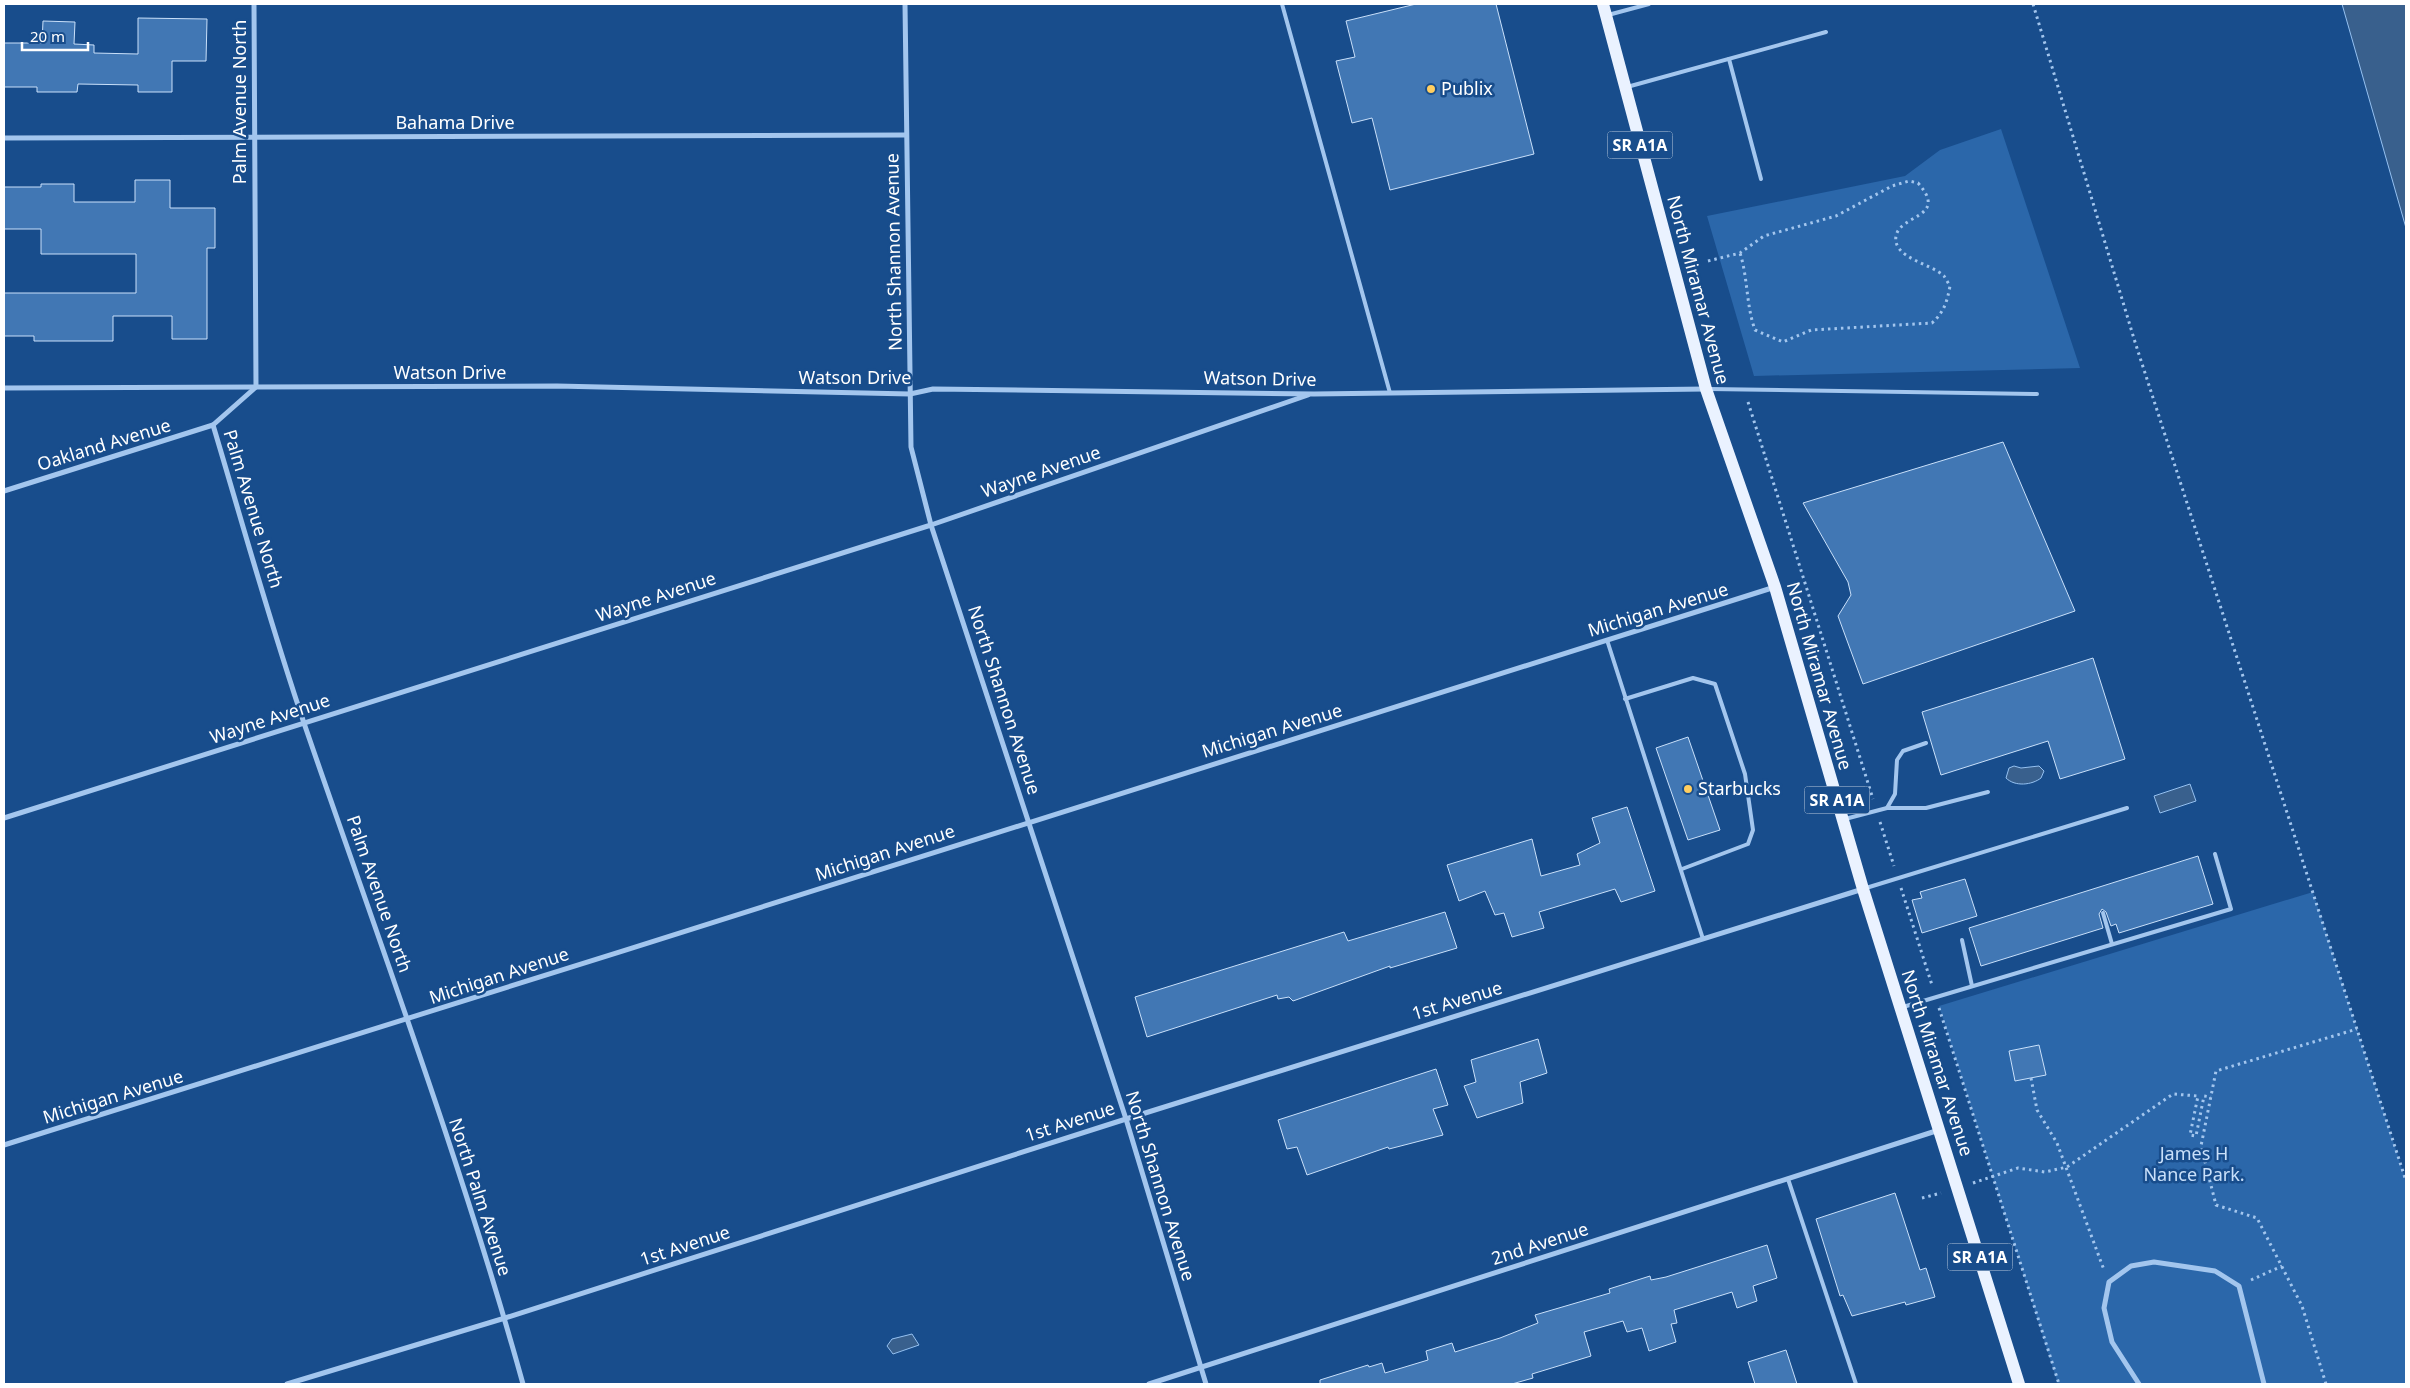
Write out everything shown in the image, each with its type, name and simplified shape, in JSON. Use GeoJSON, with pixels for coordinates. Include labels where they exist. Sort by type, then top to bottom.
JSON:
{"type":"FeatureCollection","features":[{"type":"Feature","properties":{"kind":"main road","name":"North Miramar Avenue"},"geometry":{"type":"LineString","coordinates":[[1604,10],[1706,389],[1775,587],[1863,889],[1958,1187],[2015,1383]]}},
{"type":"Feature","properties":{"kind":"street","name":"Palm Avenue North"},"geometry":{"type":"LineString","coordinates":[[254,4],[256,387],[213,425],[304,723],[408,1019]]}},
{"type":"Feature","properties":{"kind":"street","name":"North Shannon Avenue"},"geometry":{"type":"LineString","coordinates":[[905,4],[912,446],[931,525],[1030,821],[1126,1119],[1206,1384]]}},
{"type":"Feature","properties":{"kind":"street","name":"Bahama Drive"},"geometry":{"type":"LineString","coordinates":[[4,138],[906,135]]}},
{"type":"Feature","properties":{"kind":"street","name":"Watson Drive"},"geometry":{"type":"LineString","coordinates":[[4,388],[557,386],[910,394],[933,389],[1314,394],[1706,389]]}},
{"type":"Feature","properties":{"kind":"street","name":"Wayne Avenue"},"geometry":{"type":"LineString","coordinates":[[4,818],[931,525],[1314,394]]}},
{"type":"Feature","properties":{"kind":"street","name":"Oakland Avenue"},"geometry":{"type":"LineString","coordinates":[[4,491],[213,425]]}},
{"type":"Feature","properties":{"kind":"street","name":"Michigan Avenue"},"geometry":{"type":"LineString","coordinates":[[4,1145],[1775,587]]}},
{"type":"Feature","properties":{"kind":"street","name":"1st Avenue"},"geometry":{"type":"LineString","coordinates":[[287,1384],[505,1318],[1126,1119],[1863,889]]}},
{"type":"Feature","properties":{"kind":"street","name":"North Palm Avenue"},"geometry":{"type":"LineString","coordinates":[[408,1019],[505,1318],[523,1384]]}},
{"type":"Feature","properties":{"kind":"street","name":"2nd Avenue"},"geometry":{"type":"LineString","coordinates":[[1149,1384],[1940,1130]]}},
{"type":"Feature","properties":{"kind":"street"},"geometry":{"type":"LineString","coordinates":[[2139,1384],[2112,1342],[2104,1308],[2109,1282],[2131,1266],[2154,1262],[2215,1271],[2239,1286],[2264,1384]]}},
{"type":"Feature","properties":{"kind":"lane"},"geometry":{"type":"LineString","coordinates":[[1282,4],[1390,393]]}},
{"type":"Feature","properties":{"kind":"lane"},"geometry":{"type":"LineString","coordinates":[[1604,10],[1649,4]]}},
{"type":"Feature","properties":{"kind":"lane"},"geometry":{"type":"LineString","coordinates":[[1625,88],[1826,32]]}},
{"type":"Feature","properties":{"kind":"lane"},"geometry":{"type":"LineString","coordinates":[[1728,59],[1761,179]]}},
{"type":"Feature","properties":{"kind":"lane"},"geometry":{"type":"LineString","coordinates":[[1706,389],[2037,394]]}},
{"type":"Feature","properties":{"kind":"lane"},"geometry":{"type":"LineString","coordinates":[[1607,640],[1703,939]]}},
{"type":"Feature","properties":{"kind":"lane"},"geometry":{"type":"LineString","coordinates":[[1625,699],[1693,678],[1715,684],[1745,774],[1753,830],[1748,844],[1682,869]]}},
{"type":"Feature","properties":{"kind":"lane"},"geometry":{"type":"LineString","coordinates":[[1887,808],[1895,794],[1897,760],[1903,751],[1926,743]]}},
{"type":"Feature","properties":{"kind":"lane"},"geometry":{"type":"LineString","coordinates":[[1843,820],[1887,808],[1926,808],[1988,792]]}},
{"type":"Feature","properties":{"kind":"lane"},"geometry":{"type":"LineString","coordinates":[[1863,889],[2126,808]]}},
{"type":"Feature","properties":{"kind":"lane"},"geometry":{"type":"LineString","coordinates":[[1901,1007],[2231,908],[2215,854]]}},
{"type":"Feature","properties":{"kind":"lane"},"geometry":{"type":"LineString","coordinates":[[2103,913],[2112,944]]}},
{"type":"Feature","properties":{"kind":"lane"},"geometry":{"type":"LineString","coordinates":[[1962,940],[1972,986]]}},
{"type":"Feature","properties":{"kind":"lane"},"geometry":{"type":"LineString","coordinates":[[1788,1179],[1856,1384]]}},
{"type":"Feature","properties":{"kind":"path"},"geometry":{"type":"LineString","coordinates":[[2033,4],[2138,352],[2406,1181]]}},
{"type":"Feature","properties":{"kind":"path"},"geometry":{"type":"LineString","coordinates":[[1708,261],[1740,253],[1764,236],[1836,216],[1892,186],[1909,181],[1918,183],[1928,196],[1928,202],[1925,211],[1918,218],[1899,228],[1896,236],[1897,244],[1900,250],[1909,257],[1944,276],[1950,286],[1947,302],[1942,314],[1932,323],[1810,330],[1783,342],[1756,330],[1751,317],[1744,267],[1740,253]]}},
{"type":"Feature","properties":{"kind":"path"},"geometry":{"type":"LineString","coordinates":[[2326,1384],[2302,1306],[2257,1218],[2216,1205],[2201,1146],[2216,1071],[2357,1029]]}},
{"type":"Feature","properties":{"kind":"path"},"geometry":{"type":"LineString","coordinates":[[2031,1078],[2037,1110],[2057,1143],[2067,1166],[2109,1282]]}},
{"type":"Feature","properties":{"kind":"path"},"geometry":{"type":"LineString","coordinates":[[1922,1198],[2018,1168],[2045,1172],[2067,1166],[2173,1094],[2198,1096],[2190,1135],[2196,1136],[2204,1096],[2212,1097]]}},
{"type":"Feature","properties":{"kind":"path"},"geometry":{"type":"LineString","coordinates":[[2239,1286],[2282,1266]]}},
{"type":"Feature","properties":{"kind":"green space"},"geometry":{"type":"Polygon","coordinates":[[[2001,129],[2080,368],[1754,376],[1707,216],[1905,176],[1940,150],[2001,129]]]}},
{"type":"Feature","properties":{"kind":"green space","name":"James H Nance Park."},"geometry":{"type":"Polygon","coordinates":[[[2313,892],[2406,1181],[2406,1384],[2058,1384],[1939,1006],[2313,892]]]}},
{"type":"Feature","properties":{"kind":"shaded area"},"geometry":{"type":"Polygon","coordinates":[[[2342,4],[2406,4],[2406,228],[2342,4]]]}},
{"type":"Feature","properties":{"kind":"shaded area"},"geometry":{"type":"Polygon","coordinates":[[[2014,766],[2021,768],[2039,766],[2044,771],[2041,778],[2019,784],[2006,778],[2009,768],[2014,766]]]}},
{"type":"Feature","properties":{"kind":"shaded area"},"geometry":{"type":"Polygon","coordinates":[[[2190,784],[2196,801],[2160,813],[2154,796],[2190,784]]]}},
{"type":"Feature","properties":{"kind":"shaded area"},"geometry":{"type":"Polygon","coordinates":[[[912,1334],[919,1345],[893,1354],[887,1346],[892,1339],[912,1334]]]}},
{"type":"Feature","properties":{"kind":"building","name":"Publix"},"geometry":{"type":"Polygon","coordinates":[[[1416,4],[1496,4],[1534,154],[1390,190],[1372,118],[1352,123],[1336,61],[1355,57],[1346,21],[1416,4]]]}},
{"type":"Feature","properties":{"kind":"building"},"geometry":{"type":"Polygon","coordinates":[[[138,18],[207,19],[206,61],[172,61],[172,92],[138,92],[138,85],[78,84],[77,92],[37,92],[37,87],[4,87],[4,43],[42,43],[43,21],[75,22],[74,44],[94,45],[94,53],[138,54],[138,18]]]}},
{"type":"Feature","properties":{"kind":"building"},"geometry":{"type":"Polygon","coordinates":[[[135,180],[170,180],[170,208],[215,208],[215,248],[207,248],[207,339],[172,339],[172,316],[113,316],[113,341],[34,341],[34,336],[4,336],[4,293],[136,293],[136,254],[41,254],[41,229],[4,229],[4,187],[41,187],[41,184],[74,184],[74,202],[135,202],[135,180]]]}},
{"type":"Feature","properties":{"kind":"building"},"geometry":{"type":"Polygon","coordinates":[[[2003,442],[2075,611],[1863,684],[1838,616],[1851,595],[1848,582],[1803,503],[2003,442]]]}},
{"type":"Feature","properties":{"kind":"building"},"geometry":{"type":"Polygon","coordinates":[[[2093,658],[2125,759],[2060,779],[2048,741],[1941,775],[1922,712],[2093,658]]]}},
{"type":"Feature","properties":{"kind":"building","name":"Starbucks"},"geometry":{"type":"Polygon","coordinates":[[[1688,737],[1720,830],[1688,840],[1656,748],[1688,737]]]}},
{"type":"Feature","properties":{"kind":"building"},"geometry":{"type":"Polygon","coordinates":[[[1627,807],[1655,891],[1621,902],[1615,889],[1539,912],[1544,928],[1512,937],[1504,913],[1495,915],[1485,891],[1459,901],[1447,865],[1532,839],[1541,876],[1580,865],[1577,854],[1600,843],[1592,818],[1627,807]]]}},
{"type":"Feature","properties":{"kind":"building"},"geometry":{"type":"Polygon","coordinates":[[[2198,856],[2213,904],[2119,933],[2116,924],[2111,926],[2106,912],[2102,909],[2099,914],[2103,928],[1981,966],[1969,928],[2198,856]]]}},
{"type":"Feature","properties":{"kind":"building"},"geometry":{"type":"Polygon","coordinates":[[[1965,879],[1977,916],[1922,933],[1912,900],[1922,898],[1920,892],[1965,879]]]}},
{"type":"Feature","properties":{"kind":"building"},"geometry":{"type":"Polygon","coordinates":[[[1445,912],[1457,948],[1390,968],[1390,966],[1293,1001],[1289,997],[1278,999],[1277,995],[1147,1037],[1135,997],[1344,932],[1348,941],[1445,912]]]}},
{"type":"Feature","properties":{"kind":"building"},"geometry":{"type":"Polygon","coordinates":[[[1538,1039],[1547,1073],[1520,1082],[1523,1103],[1477,1118],[1464,1086],[1476,1082],[1471,1060],[1538,1039]]]}},
{"type":"Feature","properties":{"kind":"building"},"geometry":{"type":"Polygon","coordinates":[[[2039,1045],[2046,1075],[2015,1081],[2009,1051],[2039,1045]]]}},
{"type":"Feature","properties":{"kind":"building"},"geometry":{"type":"Polygon","coordinates":[[[1436,1069],[1448,1105],[1433,1109],[1443,1135],[1389,1149],[1388,1147],[1307,1175],[1297,1147],[1287,1149],[1278,1120],[1436,1069]]]}},
{"type":"Feature","properties":{"kind":"building"},"geometry":{"type":"Polygon","coordinates":[[[1895,1193],[1920,1270],[1926,1268],[1935,1297],[1906,1305],[1905,1302],[1852,1316],[1843,1295],[1840,1296],[1816,1219],[1895,1193]]]}},
{"type":"Feature","properties":{"kind":"building"},"geometry":{"type":"Polygon","coordinates":[[[1767,1245],[1777,1278],[1753,1286],[1757,1301],[1737,1308],[1732,1292],[1674,1310],[1677,1323],[1671,1324],[1676,1342],[1649,1351],[1642,1328],[1627,1332],[1623,1321],[1584,1332],[1591,1356],[1532,1374],[1533,1378],[1512,1384],[1320,1384],[1320,1380],[1368,1365],[1369,1367],[1382,1363],[1385,1373],[1428,1360],[1426,1351],[1452,1343],[1455,1352],[1500,1338],[1538,1323],[1535,1315],[1610,1293],[1609,1289],[1650,1276],[1651,1280],[1666,1277],[1767,1245]]]}},
{"type":"Feature","properties":{"kind":"building"},"geometry":{"type":"Polygon","coordinates":[[[1786,1350],[1797,1384],[1755,1384],[1748,1362],[1786,1350]]]}},
{"type":"Feature","properties":{"kind":"place","name":"Publix"},"geometry":{"type":"Point","coordinates":[1431,89]}},
{"type":"Feature","properties":{"kind":"place","name":"Starbucks"},"geometry":{"type":"Point","coordinates":[1688,789]}}]}
